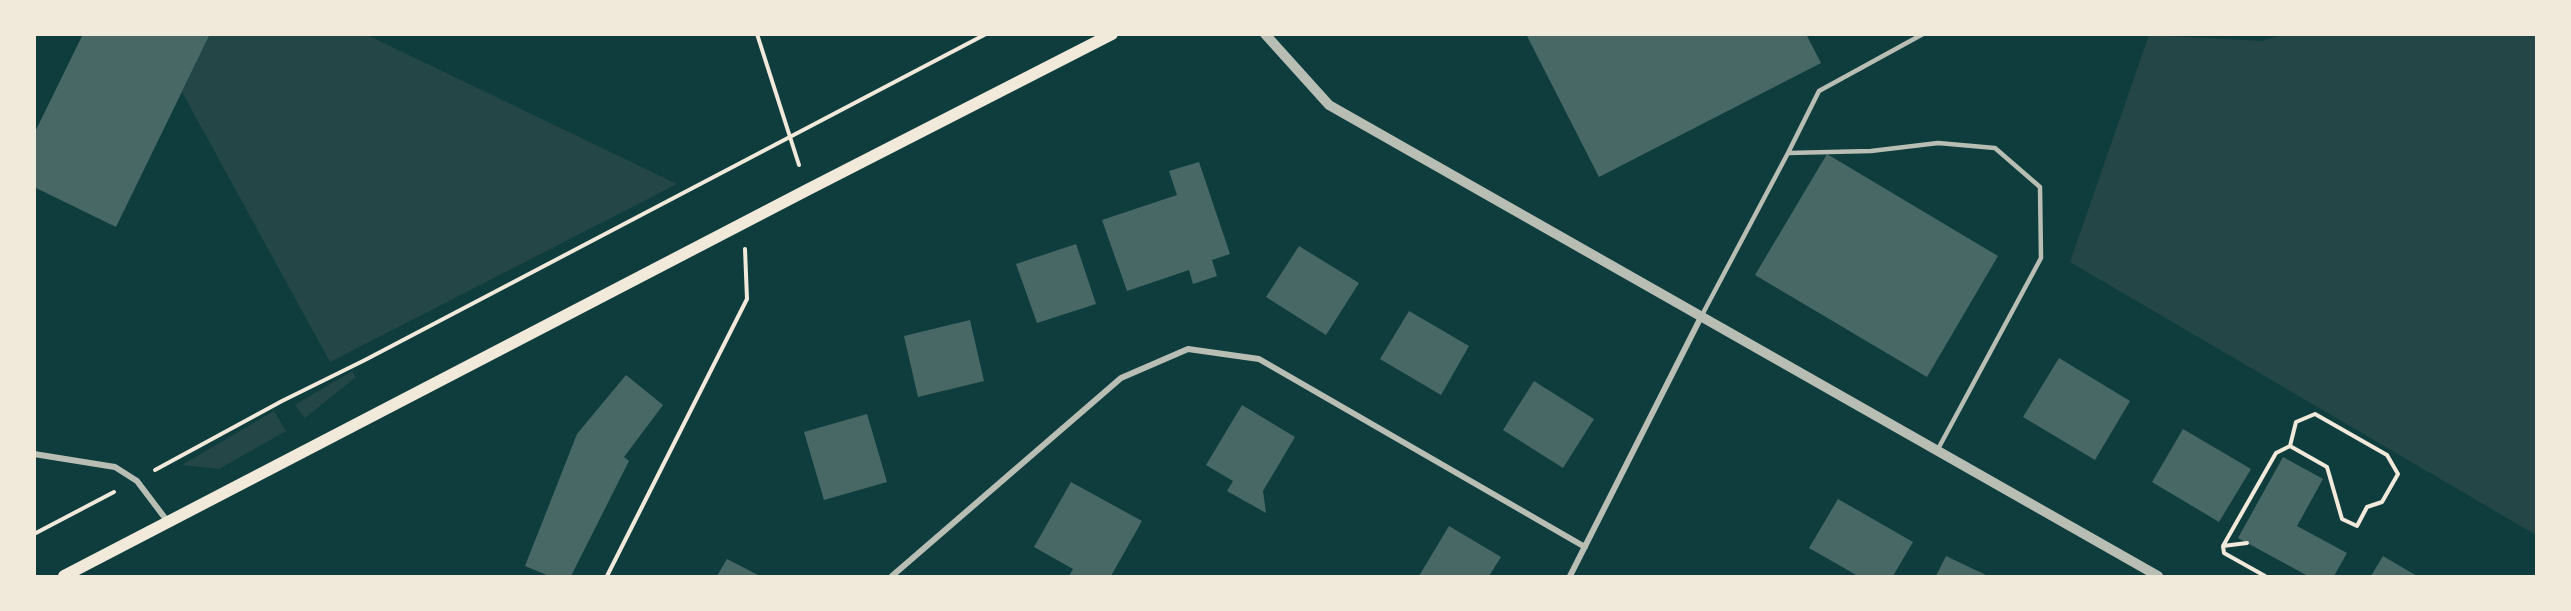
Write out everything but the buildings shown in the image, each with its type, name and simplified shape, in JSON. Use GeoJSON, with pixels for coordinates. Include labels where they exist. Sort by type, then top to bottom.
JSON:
{"type":"FeatureCollection","features":[{"type":"Feature","properties":{"kind":"main road"},"geometry":{"type":"LineString","coordinates":[[64,576],[807,189],[1112,34]]}},
{"type":"Feature","properties":{"kind":"street"},"geometry":{"type":"LineString","coordinates":[[1265,34],[1329,105],[2158,576]]}},
{"type":"Feature","properties":{"kind":"street"},"geometry":{"type":"LineString","coordinates":[[1570,576],[1701,317]]}},
{"type":"Feature","properties":{"kind":"street"},"geometry":{"type":"LineString","coordinates":[[892,576],[1120,378],[1188,349],[1259,359],[1585,547]]}},
{"type":"Feature","properties":{"kind":"street"},"geometry":{"type":"LineString","coordinates":[[34,454],[115,467],[137,480],[168,523]]}},
{"type":"Feature","properties":{"kind":"lane"},"geometry":{"type":"LineString","coordinates":[[1701,317],[1819,91],[1923,34]]}},
{"type":"Feature","properties":{"kind":"lane"},"geometry":{"type":"LineString","coordinates":[[1788,153],[1871,151],[1938,143],[1995,148],[2040,187],[2041,258],[1937,451]]}},
{"type":"Feature","properties":{"kind":"path"},"geometry":{"type":"LineString","coordinates":[[757,34],[807,189]]}},
{"type":"Feature","properties":{"kind":"path"},"geometry":{"type":"LineString","coordinates":[[34,534],[282,401],[986,34]]}},
{"type":"Feature","properties":{"kind":"path"},"geometry":{"type":"LineString","coordinates":[[607,576],[747,299],[745,222]]}},
{"type":"Feature","properties":{"kind":"path"},"geometry":{"type":"LineString","coordinates":[[2265,576],[2224,553],[2223,546],[2276,453],[2290,446],[2296,422],[2315,414],[2387,455],[2398,474],[2382,502],[2367,507],[2357,526],[2342,519],[2327,467],[2290,446]]}},
{"type":"Feature","properties":{"kind":"path"},"geometry":{"type":"LineString","coordinates":[[2223,546],[2247,543]]}},
{"type":"Feature","properties":{"kind":"shaded area"},"geometry":{"type":"Polygon","coordinates":[[[2286,34],[2522,34],[2529,37],[2536,35],[2536,535],[2070,262],[2149,35],[2262,41],[2286,34]]]}},
{"type":"Feature","properties":{"kind":"shaded area"},"geometry":{"type":"Polygon","coordinates":[[[210,35],[367,35],[677,184],[330,362],[182,92],[210,35]]]}},
{"type":"Feature","properties":{"kind":"shaded area"},"geometry":{"type":"Polygon","coordinates":[[[352,371],[356,377],[305,418],[295,405],[352,371]]]}},
{"type":"Feature","properties":{"kind":"shaded area"},"geometry":{"type":"Polygon","coordinates":[[[274,411],[286,431],[219,469],[182,465],[274,411]]]}}]}
